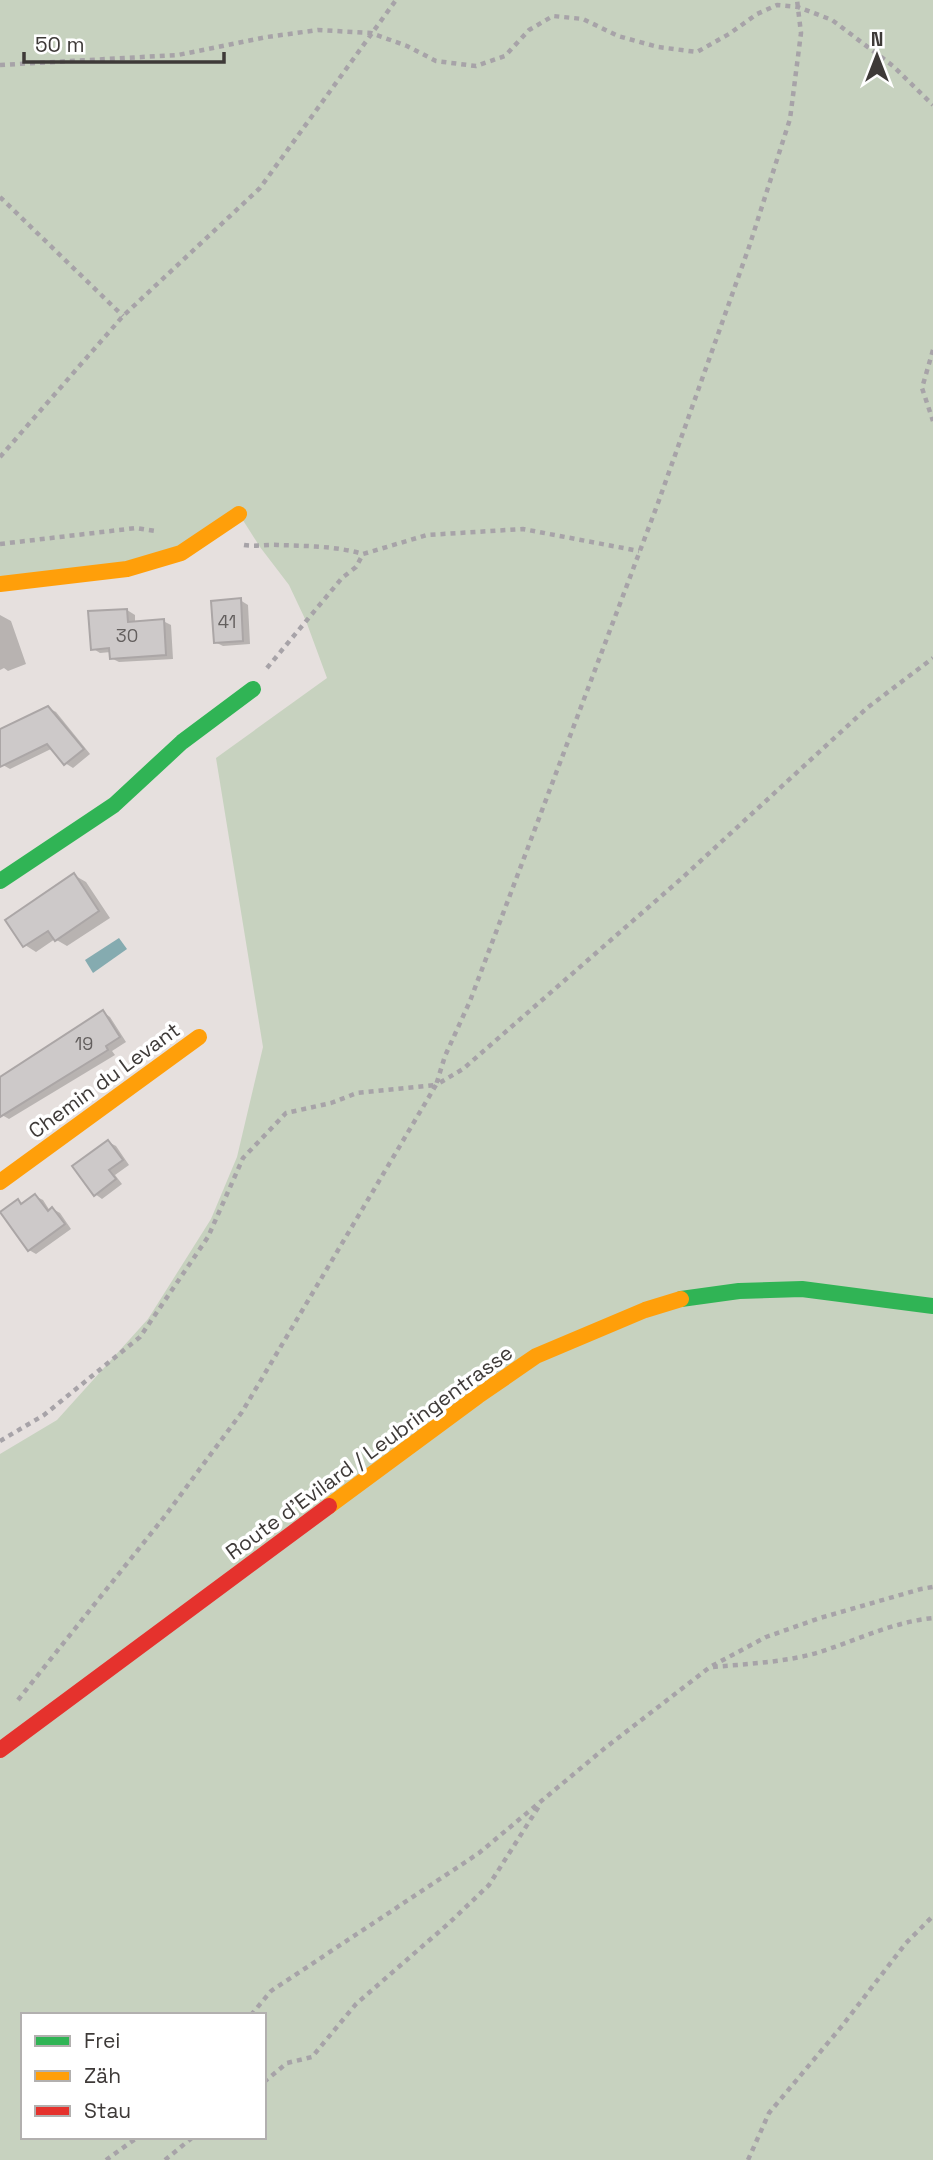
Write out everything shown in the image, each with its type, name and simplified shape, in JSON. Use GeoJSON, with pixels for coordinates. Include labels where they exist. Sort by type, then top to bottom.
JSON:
{"type":"FeatureCollection","features":[{"type":"Feature","properties":{"kind":"street"},"geometry":{"type":"LineString","coordinates":[[0,584],[127,569],[181,552],[239,514]]}},
{"type":"Feature","properties":{"kind":"street"},"geometry":{"type":"LineString","coordinates":[[0,881],[114,805],[182,742],[253,689]]}},
{"type":"Feature","properties":{"kind":"street","name":"Chemin du Levant"},"geometry":{"type":"LineString","coordinates":[[0,1182],[199,1037]]}},
{"type":"Feature","properties":{"kind":"street","name":"Route d'Evilard / Leubringentrasse"},"geometry":{"type":"LineString","coordinates":[[0,1750],[446,1419],[536,1356],[645,1310],[682,1300],[739,1292],[802,1289],[933,1306]]}},
{"type":"Feature","properties":{"kind":"path"},"geometry":{"type":"LineString","coordinates":[[0,457],[123,316],[260,188],[396,0]]}},
{"type":"Feature","properties":{"kind":"path"},"geometry":{"type":"LineString","coordinates":[[14,1705],[165,1516],[242,1412],[436,1086],[445,1056],[480,975],[639,551],[749,247],[790,119],[801,33],[797,0]]}},
{"type":"Feature","properties":{"kind":"path"},"geometry":{"type":"LineString","coordinates":[[0,65],[178,55],[318,30],[371,33],[407,46],[436,61],[476,66],[505,56],[528,30],[553,16],[583,19],[618,36],[658,47],[697,52],[757,14],[777,5],[798,7],[832,20],[893,66],[933,105]]}},
{"type":"Feature","properties":{"kind":"path"},"geometry":{"type":"LineString","coordinates":[[0,197],[123,316]]}},
{"type":"Feature","properties":{"kind":"path"},"geometry":{"type":"LineString","coordinates":[[933,350],[922,388],[933,421]]}},
{"type":"Feature","properties":{"kind":"path"},"geometry":{"type":"LineString","coordinates":[[223,526],[244,545],[320,547],[363,554],[427,535],[523,528],[639,551]]}},
{"type":"Feature","properties":{"kind":"path"},"geometry":{"type":"LineString","coordinates":[[0,544],[136,528],[177,536],[181,552]]}},
{"type":"Feature","properties":{"kind":"path"},"geometry":{"type":"LineString","coordinates":[[253,689],[275,656],[342,578],[356,567],[363,554]]}},
{"type":"Feature","properties":{"kind":"path"},"geometry":{"type":"LineString","coordinates":[[0,1441],[44,1415],[140,1337],[208,1237],[243,1158],[286,1113],[331,1103],[357,1093],[436,1086],[463,1069],[672,887],[867,708],[933,658]]}},
{"type":"Feature","properties":{"kind":"path"},"geometry":{"type":"LineString","coordinates":[[253,2013],[271,1991],[479,1853],[710,1667],[766,1637],[788,1629],[933,1587]]}},
{"type":"Feature","properties":{"kind":"path"},"geometry":{"type":"LineString","coordinates":[[710,1667],[816,1653],[909,1621],[933,1618]]}},
{"type":"Feature","properties":{"kind":"path"},"geometry":{"type":"LineString","coordinates":[[266,2080],[287,2063],[312,2057],[356,2004],[449,1924],[489,1885],[543,1799]]}},
{"type":"Feature","properties":{"kind":"path"},"geometry":{"type":"LineString","coordinates":[[748,2160],[769,2113],[842,2026],[906,1943],[933,1916]]}},
{"type":"Feature","properties":{"kind":"path"},"geometry":{"type":"LineString","coordinates":[[106,2160],[135,2139]]}},
{"type":"Feature","properties":{"kind":"path"},"geometry":{"type":"LineString","coordinates":[[165,2160],[191,2139]]}},
{"type":"Feature","properties":{"kind":"green space"},"geometry":{"type":"Polygon","coordinates":[[[0,0],[933,0],[933,2160],[0,2160],[0,1454],[57,1420],[148,1319],[211,1219],[237,1157],[263,1047],[216,758],[327,678],[306,621],[289,585],[239,514],[181,553],[0,584],[0,0]]]}},
{"type":"Feature","properties":{"kind":"water"},"geometry":{"type":"Polygon","coordinates":[[[119,938],[127,949],[93,973],[85,960],[119,938]]]}},
{"type":"Feature","properties":{"kind":"building"},"geometry":{"type":"Polygon","coordinates":[[[241,598],[243,641],[214,643],[211,601],[241,598]]]}},
{"type":"Feature","properties":{"kind":"building"},"geometry":{"type":"Polygon","coordinates":[[[127,609],[128,622],[164,619],[166,655],[110,659],[109,648],[91,650],[88,611],[127,609]]]}},
{"type":"Feature","properties":{"kind":"building"},"geometry":{"type":"Polygon","coordinates":[[[48,706],[84,749],[64,765],[47,744],[0,767],[0,729],[48,706]]]}},
{"type":"Feature","properties":{"kind":"building"},"geometry":{"type":"Polygon","coordinates":[[[74,873],[99,911],[55,941],[48,931],[23,947],[5,920],[74,873]]]}},
{"type":"Feature","properties":{"kind":"building"},"geometry":{"type":"Polygon","coordinates":[[[103,1010],[120,1037],[106,1046],[108,1050],[0,1117],[0,1077],[103,1010]]]}},
{"type":"Feature","properties":{"kind":"building"},"geometry":{"type":"Polygon","coordinates":[[[108,1140],[123,1160],[109,1170],[116,1179],[94,1196],[72,1166],[108,1140]]]}},
{"type":"Feature","properties":{"kind":"building"},"geometry":{"type":"Polygon","coordinates":[[[35,1194],[48,1211],[52,1207],[65,1224],[28,1251],[0,1212],[18,1199],[21,1204],[35,1194]]]}},
{"type":"Feature","properties":{"kind":"traffic: fast"},"geometry":{"type":"LineString","coordinates":[[0,881],[114,805],[182,742],[253,689]]}},
{"type":"Feature","properties":{"kind":"traffic: fast"},"geometry":{"type":"LineString","coordinates":[[681,1299],[739,1291],[802,1289],[933,1306]]}},
{"type":"Feature","properties":{"kind":"traffic: slow"},"geometry":{"type":"LineString","coordinates":[[0,584],[127,569],[181,553],[239,514]]}},
{"type":"Feature","properties":{"kind":"traffic: slow"},"geometry":{"type":"LineString","coordinates":[[0,1182],[199,1037]]}},
{"type":"Feature","properties":{"kind":"traffic: slow"},"geometry":{"type":"LineString","coordinates":[[329,1506],[536,1356],[645,1310],[681,1299]]}},
{"type":"Feature","properties":{"kind":"traffic: jam"},"geometry":{"type":"LineString","coordinates":[[0,1750],[329,1506]]}}]}
